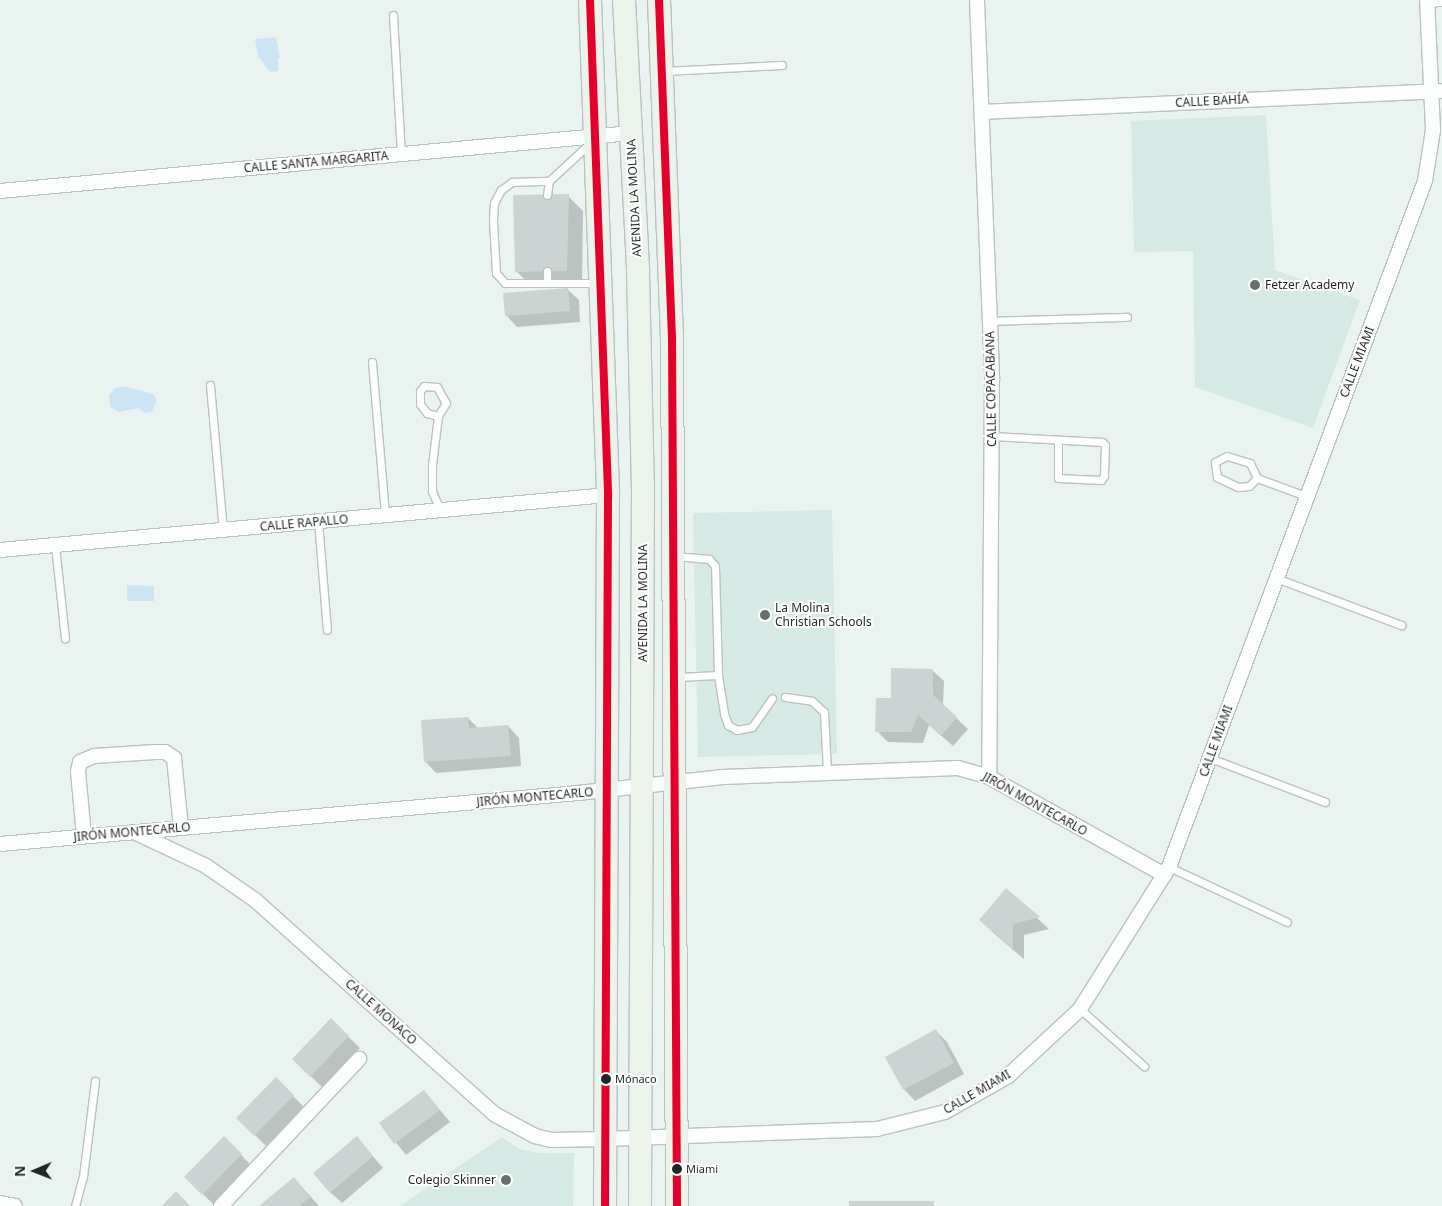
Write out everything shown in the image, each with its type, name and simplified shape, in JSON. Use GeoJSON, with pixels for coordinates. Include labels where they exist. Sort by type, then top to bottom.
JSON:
{"type":"FeatureCollection","features":[{"type":"Feature","properties":{"kind":"main road"},"geometry":{"type":"LineString","coordinates":[[590,0],[597,136],[608,495],[605,1206]]}},
{"type":"Feature","properties":{"kind":"main road","name":"AVENIDA LA MOLINA"},"geometry":{"type":"LineString","coordinates":[[624,0],[638,271],[643,487],[640,1206]]}},
{"type":"Feature","properties":{"kind":"main road"},"geometry":{"type":"LineString","coordinates":[[658,0],[672,337],[676,677],[676,1206]]}},
{"type":"Feature","properties":{"kind":"street","name":"CALLE COPACABANA"},"geometry":{"type":"LineString","coordinates":[[977,0],[990,321],[992,436],[989,778]]}},
{"type":"Feature","properties":{"kind":"street","name":"CALLE MIAMI"},"geometry":{"type":"LineString","coordinates":[[640,1137],[877,1129],[945,1112],[1008,1076],[1080,1009],[1167,871],[1425,181],[1432,149],[1437,91],[1428,2]]}},
{"type":"Feature","properties":{"kind":"street","name":"CALLE BAHÍA"},"geometry":{"type":"LineString","coordinates":[[982,112],[1437,91]]}},
{"type":"Feature","properties":{"kind":"street","name":"CALLE SANTA MARGARITA"},"geometry":{"type":"LineString","coordinates":[[0,190],[631,133]]}},
{"type":"Feature","properties":{"kind":"street","name":"CALLE RAPALLO"},"geometry":{"type":"LineString","coordinates":[[0,550],[608,495]]}},
{"type":"Feature","properties":{"kind":"street"},"geometry":{"type":"LineString","coordinates":[[84,836],[78,771],[80,762],[94,756],[165,752],[174,758],[181,828]]}},
{"type":"Feature","properties":{"kind":"street","name":"JIRÓN MONTECARLO"},"geometry":{"type":"LineString","coordinates":[[0,844],[643,787],[723,777],[958,768],[989,778],[1167,871]]}},
{"type":"Feature","properties":{"kind":"street","name":"CALLE MONACO"},"geometry":{"type":"LineString","coordinates":[[136,832],[206,866],[255,900],[506,1123],[550,1140],[640,1137]]}},
{"type":"Feature","properties":{"kind":"street"},"geometry":{"type":"LineString","coordinates":[[221,1206],[359,1059]]}},
{"type":"Feature","properties":{"kind":"street"},"geometry":{"type":"LineString","coordinates":[[0,1203],[15,1206]]}},
{"type":"Feature","properties":{"kind":"lane"},"geometry":{"type":"LineString","coordinates":[[1428,2],[1442,2]]}},
{"type":"Feature","properties":{"kind":"lane"},"geometry":{"type":"LineString","coordinates":[[393,15],[401,155]]}},
{"type":"Feature","properties":{"kind":"lane"},"geometry":{"type":"LineString","coordinates":[[662,72],[782,65]]}},
{"type":"Feature","properties":{"kind":"lane"},"geometry":{"type":"LineString","coordinates":[[547,194],[549,181],[597,136]]}},
{"type":"Feature","properties":{"kind":"lane"},"geometry":{"type":"LineString","coordinates":[[549,181],[512,182],[501,190],[494,204],[496,273],[505,282],[602,283]]}},
{"type":"Feature","properties":{"kind":"lane"},"geometry":{"type":"LineString","coordinates":[[547,271],[547,283]]}},
{"type":"Feature","properties":{"kind":"lane"},"geometry":{"type":"LineString","coordinates":[[990,321],[1126,317]]}},
{"type":"Feature","properties":{"kind":"lane"},"geometry":{"type":"LineString","coordinates":[[372,362],[385,515]]}},
{"type":"Feature","properties":{"kind":"lane"},"geometry":{"type":"LineString","coordinates":[[210,385],[223,530]]}},
{"type":"Feature","properties":{"kind":"lane"},"geometry":{"type":"LineString","coordinates":[[438,416],[427,412],[420,404],[420,391],[424,386],[437,387],[446,403],[438,416],[432,491],[440,510]]}},
{"type":"Feature","properties":{"kind":"lane"},"geometry":{"type":"LineString","coordinates":[[992,436],[1102,442],[1105,446],[1104,476],[1101,480],[1058,478],[1058,441]]}},
{"type":"Feature","properties":{"kind":"lane"},"geometry":{"type":"LineString","coordinates":[[1257,478],[1248,486],[1238,487],[1217,477],[1214,462],[1227,456],[1250,463],[1257,478],[1306,496]]}},
{"type":"Feature","properties":{"kind":"lane"},"geometry":{"type":"LineString","coordinates":[[318,521],[327,630]]}},
{"type":"Feature","properties":{"kind":"lane"},"geometry":{"type":"LineString","coordinates":[[55,545],[64,638]]}},
{"type":"Feature","properties":{"kind":"lane"},"geometry":{"type":"LineString","coordinates":[[674,556],[709,559],[715,566],[718,675],[724,714],[728,725],[737,730],[752,726],[772,698]]}},
{"type":"Feature","properties":{"kind":"lane"},"geometry":{"type":"LineString","coordinates":[[1276,578],[1401,625]]}},
{"type":"Feature","properties":{"kind":"lane"},"geometry":{"type":"LineString","coordinates":[[676,677],[718,675]]}},
{"type":"Feature","properties":{"kind":"lane"},"geometry":{"type":"LineString","coordinates":[[785,697],[812,701],[824,712],[827,772]]}},
{"type":"Feature","properties":{"kind":"lane"},"geometry":{"type":"LineString","coordinates":[[1210,758],[1325,802]]}},
{"type":"Feature","properties":{"kind":"lane"},"geometry":{"type":"LineString","coordinates":[[1167,871],[1287,922]]}},
{"type":"Feature","properties":{"kind":"lane"},"geometry":{"type":"LineString","coordinates":[[1080,1009],[1144,1066]]}},
{"type":"Feature","properties":{"kind":"lane"},"geometry":{"type":"LineString","coordinates":[[75,1206],[83,1177],[96,1081]]}},
{"type":"Feature","properties":{"kind":"shaded area","name":"Fetzer Academy"},"geometry":{"type":"Polygon","coordinates":[[[1266,115],[1275,270],[1360,300],[1313,428],[1195,387],[1193,251],[1134,252],[1131,121],[1266,115]]]}},
{"type":"Feature","properties":{"kind":"shaded area","name":"La Molina Christian Schools"},"geometry":{"type":"Polygon","coordinates":[[[832,510],[837,754],[698,757],[693,513],[832,510]]]}},
{"type":"Feature","properties":{"kind":"shaded area","name":"Colegio Skinner"},"geometry":{"type":"Polygon","coordinates":[[[502,1137],[519,1149],[539,1153],[574,1153],[573,1206],[400,1206],[502,1137]]]}},
{"type":"Feature","properties":{"kind":"water"},"geometry":{"type":"Polygon","coordinates":[[[276,37],[280,58],[278,58],[278,71],[270,72],[258,56],[255,39],[276,37]]]}},
{"type":"Feature","properties":{"kind":"water"},"geometry":{"type":"Polygon","coordinates":[[[123,386],[153,394],[157,400],[152,412],[144,413],[139,408],[119,412],[110,407],[109,395],[115,388],[123,386]]]}},
{"type":"Feature","properties":{"kind":"water"},"geometry":{"type":"Polygon","coordinates":[[[127,585],[154,586],[154,601],[127,601],[127,585]]]}},
{"type":"Feature","properties":{"kind":"building"},"geometry":{"type":"Polygon","coordinates":[[[569,194],[567,271],[515,272],[513,195],[569,194]]]}},
{"type":"Feature","properties":{"kind":"building"},"geometry":{"type":"Polygon","coordinates":[[[568,288],[570,311],[505,316],[503,293],[568,288]]]}},
{"type":"Feature","properties":{"kind":"building"},"geometry":{"type":"Polygon","coordinates":[[[891,668],[933,669],[933,695],[957,717],[941,736],[918,715],[911,732],[875,732],[876,698],[891,698],[891,668]]]}},
{"type":"Feature","properties":{"kind":"building"},"geometry":{"type":"Polygon","coordinates":[[[468,717],[469,728],[508,725],[511,756],[424,762],[421,720],[468,717]]]}},
{"type":"Feature","properties":{"kind":"building"},"geometry":{"type":"Polygon","coordinates":[[[1006,888],[1040,917],[1013,924],[1013,950],[979,920],[1006,888]]]}},
{"type":"Feature","properties":{"kind":"building"},"geometry":{"type":"Polygon","coordinates":[[[331,1018],[349,1036],[310,1077],[292,1059],[331,1018]]]}},
{"type":"Feature","properties":{"kind":"building"},"geometry":{"type":"Polygon","coordinates":[[[936,1029],[954,1063],[903,1090],[885,1057],[936,1029]]]}},
{"type":"Feature","properties":{"kind":"building"},"geometry":{"type":"Polygon","coordinates":[[[276,1077],[294,1095],[254,1136],[236,1118],[276,1077]]]}},
{"type":"Feature","properties":{"kind":"building"},"geometry":{"type":"Polygon","coordinates":[[[424,1090],[440,1110],[394,1144],[379,1123],[424,1090]]]}},
{"type":"Feature","properties":{"kind":"building"},"geometry":{"type":"Polygon","coordinates":[[[224,1136],[242,1154],[202,1195],[184,1177],[224,1136]]]}},
{"type":"Feature","properties":{"kind":"building"},"geometry":{"type":"Polygon","coordinates":[[[357,1136],[373,1156],[330,1193],[313,1173],[357,1136]]]}},
{"type":"Feature","properties":{"kind":"building"},"geometry":{"type":"Polygon","coordinates":[[[294,1177],[310,1197],[299,1206],[259,1206],[294,1177]]]}},
{"type":"Feature","properties":{"kind":"building"},"geometry":{"type":"Polygon","coordinates":[[[176,1191],[190,1206],[162,1206],[176,1191]]]}},
{"type":"Feature","properties":{"kind":"building"},"geometry":{"type":"Polygon","coordinates":[[[849,1201],[934,1201],[934,1206],[849,1206],[849,1201]]]}},
{"type":"Feature","properties":{"kind":"transit line"},"geometry":{"type":"LineString","coordinates":[[590,0],[608,495],[605,1206]]}},
{"type":"Feature","properties":{"kind":"transit line"},"geometry":{"type":"LineString","coordinates":[[659,0],[672,337],[677,1206]]}},
{"type":"Feature","properties":{"kind":"place","name":"Fetzer Academy"},"geometry":{"type":"Point","coordinates":[1255,285]}},
{"type":"Feature","properties":{"kind":"place","name":"La Molina Christian Schools"},"geometry":{"type":"Point","coordinates":[765,615]}},
{"type":"Feature","properties":{"kind":"place","name":"Mónaco"},"geometry":{"type":"Point","coordinates":[606,1079]}},
{"type":"Feature","properties":{"kind":"place","name":"Miami"},"geometry":{"type":"Point","coordinates":[677,1169]}},
{"type":"Feature","properties":{"kind":"place","name":"Colegio Skinner"},"geometry":{"type":"Point","coordinates":[506,1180]}}]}
